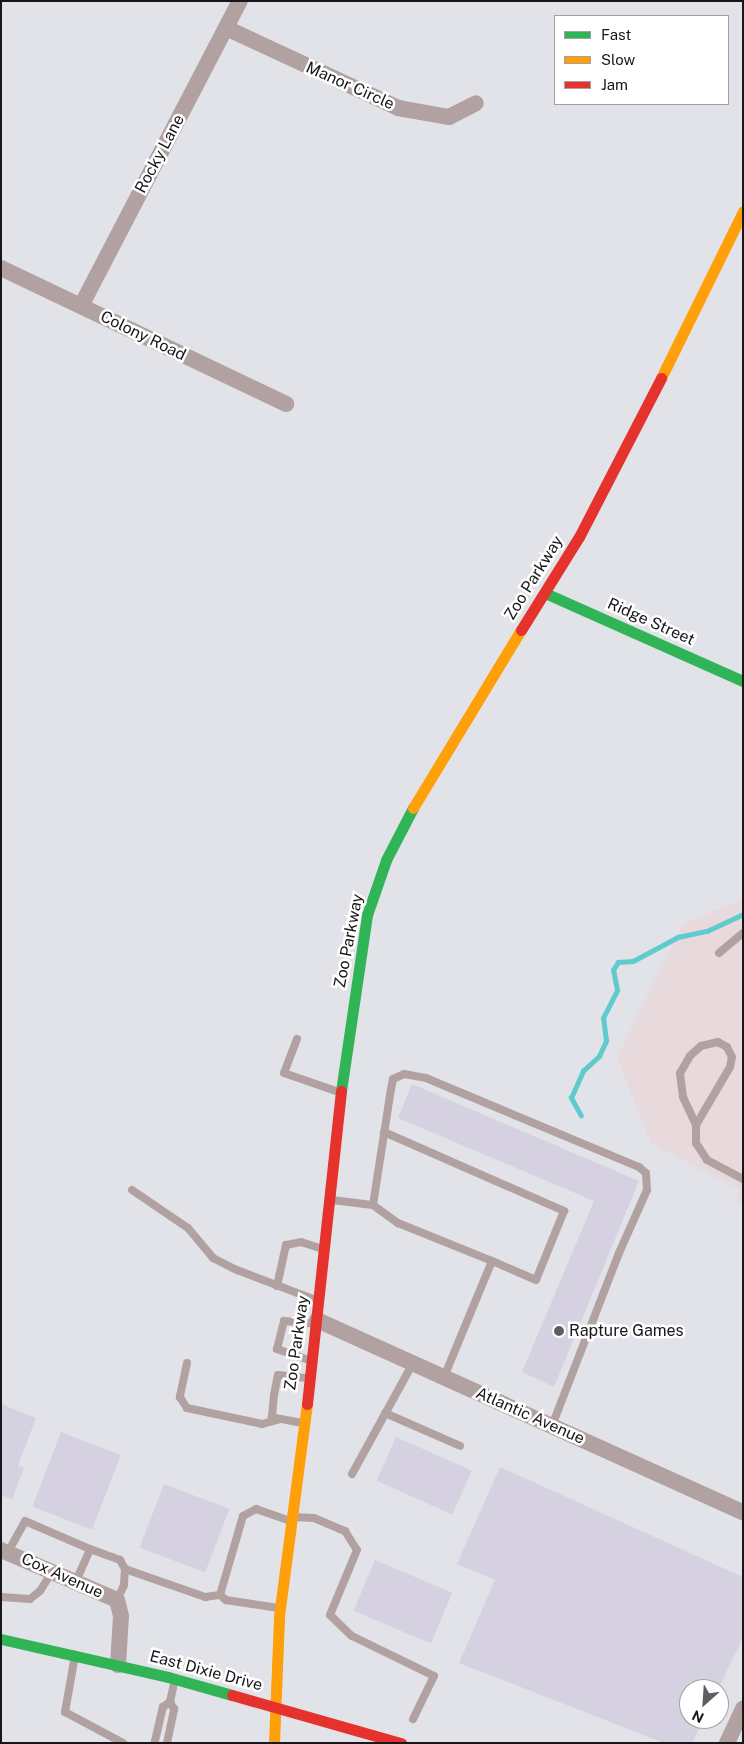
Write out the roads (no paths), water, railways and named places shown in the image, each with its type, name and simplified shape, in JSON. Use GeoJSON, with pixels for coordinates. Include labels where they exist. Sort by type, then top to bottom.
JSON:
{"type":"FeatureCollection","features":[{"type":"Feature","properties":{"kind":"main road","name":"Zoo Parkway"},"geometry":{"type":"LineString","coordinates":[[274,1743],[274,1706],[280,1609],[293,1520],[308,1378],[320,1301],[341,1092],[368,915],[386,860],[425,785],[545,593],[616,468],[743,211]]}},
{"type":"Feature","properties":{"kind":"main road","name":"Ridge Street"},"geometry":{"type":"LineString","coordinates":[[545,593],[743,681]]}},
{"type":"Feature","properties":{"kind":"main road","name":"East Dixie Drive"},"geometry":{"type":"LineString","coordinates":[[1,1639],[176,1678],[274,1706],[348,1730],[401,1743]]}},
{"type":"Feature","properties":{"kind":"street","name":"Rocky Lane"},"geometry":{"type":"LineString","coordinates":[[81,306],[240,1]]}},
{"type":"Feature","properties":{"kind":"street","name":"Manor Circle"},"geometry":{"type":"LineString","coordinates":[[226,28],[398,108],[449,117],[470,108],[476,103]]}},
{"type":"Feature","properties":{"kind":"street","name":"Colony Road"},"geometry":{"type":"LineString","coordinates":[[1,268],[286,404]]}},
{"type":"Feature","properties":{"kind":"street","name":"Atlantic Avenue"},"geometry":{"type":"LineString","coordinates":[[317,1322],[413,1363],[743,1512]]}},
{"type":"Feature","properties":{"kind":"street","name":"Cox Avenue"},"geometry":{"type":"LineString","coordinates":[[5,1551],[53,1570],[117,1600],[121,1616],[118,1665]]}},
{"type":"Feature","properties":{"kind":"street"},"geometry":{"type":"LineString","coordinates":[[727,1743],[739,1728],[743,1708]]}},
{"type":"Feature","properties":{"kind":"lane"},"geometry":{"type":"LineString","coordinates":[[719,953],[743,933]]}},
{"type":"Feature","properties":{"kind":"lane"},"geometry":{"type":"LineString","coordinates":[[297,1039],[284,1073],[341,1092]]}},
{"type":"Feature","properties":{"kind":"lane"},"geometry":{"type":"LineString","coordinates":[[696,1125],[730,1067],[732,1057],[727,1047],[718,1042],[701,1046],[690,1056],[680,1072],[683,1097],[696,1125],[696,1142],[707,1160],[743,1179]]}},
{"type":"Feature","properties":{"kind":"lane"},"geometry":{"type":"LineString","coordinates":[[373,1205],[393,1079],[404,1074],[414,1074],[639,1167],[646,1173],[647,1190],[552,1426]]}},
{"type":"Feature","properties":{"kind":"lane"},"geometry":{"type":"LineString","coordinates":[[331,1199],[373,1205],[398,1222],[536,1280],[564,1211],[384,1132]]}},
{"type":"Feature","properties":{"kind":"lane"},"geometry":{"type":"LineString","coordinates":[[132,1190],[188,1228],[214,1258],[277,1286],[320,1301]]}},
{"type":"Feature","properties":{"kind":"lane"},"geometry":{"type":"LineString","coordinates":[[277,1286],[286,1245],[301,1242],[324,1250]]}},
{"type":"Feature","properties":{"kind":"lane"},"geometry":{"type":"LineString","coordinates":[[444,1377],[492,1260]]}},
{"type":"Feature","properties":{"kind":"lane"},"geometry":{"type":"LineString","coordinates":[[311,1361],[277,1349],[284,1321],[317,1322]]}},
{"type":"Feature","properties":{"kind":"lane"},"geometry":{"type":"LineString","coordinates":[[352,1474],[413,1363]]}},
{"type":"Feature","properties":{"kind":"lane"},"geometry":{"type":"LineString","coordinates":[[187,1364],[180,1397],[186,1408],[262,1424],[276,1420],[303,1423]]}},
{"type":"Feature","properties":{"kind":"lane"},"geometry":{"type":"LineString","coordinates":[[276,1420],[272,1417],[278,1375],[308,1378]]}},
{"type":"Feature","properties":{"kind":"lane"},"geometry":{"type":"LineString","coordinates":[[385,1413],[460,1446]]}},
{"type":"Feature","properties":{"kind":"lane"},"geometry":{"type":"LineString","coordinates":[[220,1595],[243,1516],[256,1508],[293,1520],[314,1518],[345,1531],[357,1550],[330,1615],[352,1636],[434,1676],[412,1719]]}},
{"type":"Feature","properties":{"kind":"lane"},"geometry":{"type":"LineString","coordinates":[[5,1551],[25,1521],[120,1560],[125,1569],[124,1585],[117,1600]]}},
{"type":"Feature","properties":{"kind":"lane"},"geometry":{"type":"LineString","coordinates":[[76,1581],[90,1549]]}},
{"type":"Feature","properties":{"kind":"lane"},"geometry":{"type":"LineString","coordinates":[[125,1569],[206,1598],[220,1595]]}},
{"type":"Feature","properties":{"kind":"lane"},"geometry":{"type":"LineString","coordinates":[[1,1597],[30,1599],[40,1591],[53,1570]]}},
{"type":"Feature","properties":{"kind":"lane"},"geometry":{"type":"LineString","coordinates":[[220,1595],[226,1600],[280,1609]]}},
{"type":"Feature","properties":{"kind":"lane"},"geometry":{"type":"LineString","coordinates":[[76,1655],[65,1712],[123,1743]]}},
{"type":"Feature","properties":{"kind":"lane"},"geometry":{"type":"LineString","coordinates":[[170,1702],[163,1706],[155,1742],[167,1743],[174,1709],[170,1702],[176,1678]]}},
{"type":"Feature","properties":{"kind":"waterway"},"geometry":{"type":"LineString","coordinates":[[581,1116],[571,1098],[583,1071],[599,1056],[606,1041],[603,1018],[617,990],[613,970],[618,962],[633,961],[678,937],[707,931],[743,914]]}},
{"type":"Feature","properties":{"kind":"place","name":"Rapture Games"},"geometry":{"type":"Point","coordinates":[559,1331]}}]}
